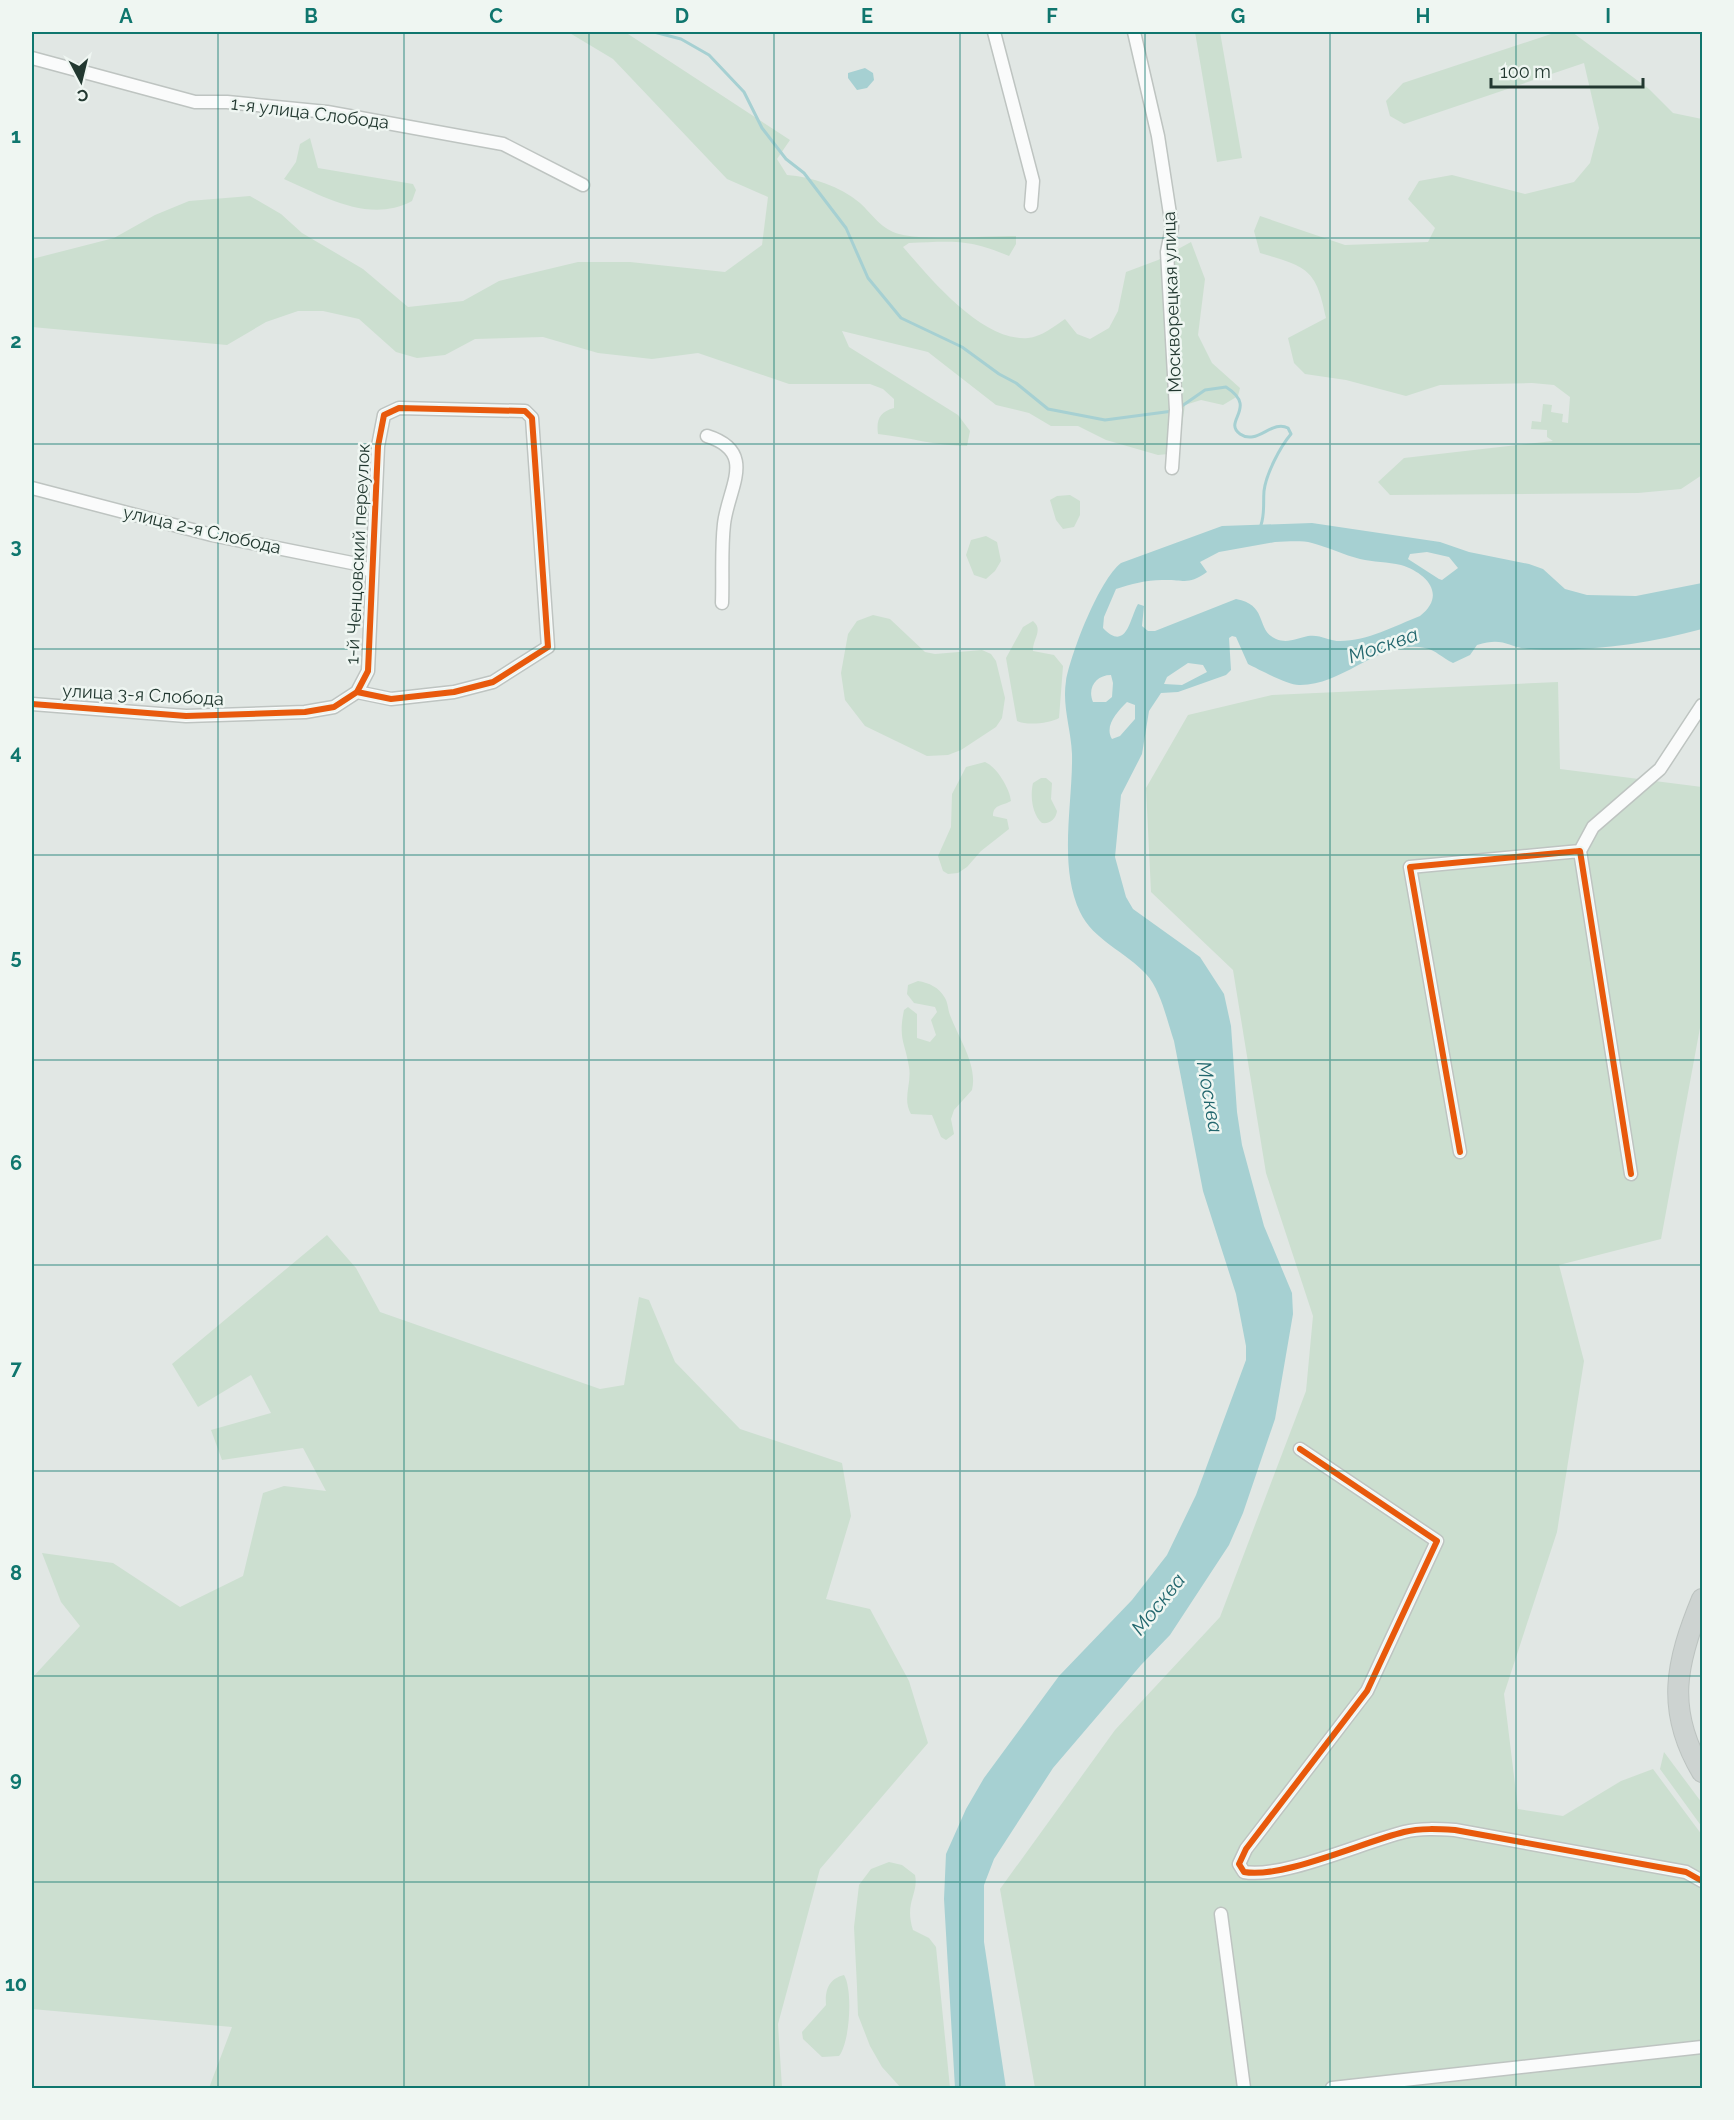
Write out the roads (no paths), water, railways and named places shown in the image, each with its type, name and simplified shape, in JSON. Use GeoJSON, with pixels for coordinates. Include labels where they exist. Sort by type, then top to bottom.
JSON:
{"type":"FeatureCollection","features":[{"type":"Feature","properties":{"kind":"main road"},"geometry":{"type":"LineString","coordinates":[[1702,1599],[1681,1660],[1677,1686],[1681,1724],[1702,1772]]}},
{"type":"Feature","properties":{"kind":"street"},"geometry":{"type":"LineString","coordinates":[[994,32],[1033,181],[1031,206]]}},
{"type":"Feature","properties":{"kind":"street","name":"Москворецкая улица"},"geometry":{"type":"LineString","coordinates":[[1134,32],[1158,136],[1172,227],[1167,252],[1176,410],[1172,468]]}},
{"type":"Feature","properties":{"kind":"street","name":"1-я улица Слобода"},"geometry":{"type":"LineString","coordinates":[[32,58],[195,102],[227,102],[327,112],[503,144],[583,185]]}},
{"type":"Feature","properties":{"kind":"street","name":"1-й Ченцовский переулок"},"geometry":{"type":"LineString","coordinates":[[399,408],[525,411],[532,417],[548,647],[493,682],[454,692],[391,699],[357,692],[368,671],[372,572],[378,446],[384,415],[399,408]]}},
{"type":"Feature","properties":{"kind":"street"},"geometry":{"type":"LineString","coordinates":[[706,436],[724,441],[732,451],[737,464],[734,487],[724,522],[722,603]]}},
{"type":"Feature","properties":{"kind":"street","name":"улица 2-я Слобода"},"geometry":{"type":"LineString","coordinates":[[32,488],[212,535],[357,564],[372,572]]}},
{"type":"Feature","properties":{"kind":"street","name":"улица 3-я Слобода"},"geometry":{"type":"LineString","coordinates":[[32,704],[186,716],[305,712],[334,706],[357,692]]}},
{"type":"Feature","properties":{"kind":"street"},"geometry":{"type":"LineString","coordinates":[[1631,1174],[1580,850],[1593,827],[1660,770],[1702,705]]}},
{"type":"Feature","properties":{"kind":"street"},"geometry":{"type":"LineString","coordinates":[[1460,1152],[1410,867],[1580,850]]}},
{"type":"Feature","properties":{"kind":"street"},"geometry":{"type":"LineString","coordinates":[[1300,1449],[1437,1541],[1367,1691],[1246,1849],[1239,1864],[1244,1872],[1257,1874],[1284,1868],[1405,1832],[1429,1829],[1455,1830],[1686,1872],[1702,1881]]}},
{"type":"Feature","properties":{"kind":"street"},"geometry":{"type":"LineString","coordinates":[[1221,1914],[1244,2088]]}},
{"type":"Feature","properties":{"kind":"street"},"geometry":{"type":"LineString","coordinates":[[1332,2088],[1702,2047]]}},
{"type":"Feature","properties":{"kind":"water"},"geometry":{"type":"Polygon","coordinates":[[[865,68],[873,73],[874,80],[867,88],[857,90],[848,78],[848,73],[865,68]]]}},
{"type":"Feature","properties":{"kind":"water","name":"Москва"},"geometry":{"type":"Polygon","coordinates":[[[1312,523],[1440,542],[1469,552],[1543,569],[1565,589],[1587,595],[1636,596],[1702,583],[1702,629],[1639,643],[1596,648],[1531,649],[1500,642],[1486,643],[1477,645],[1470,655],[1453,663],[1429,649],[1408,647],[1377,656],[1331,678],[1299,685],[1281,680],[1248,664],[1236,637],[1232,636],[1229,638],[1231,670],[1226,675],[1178,692],[1161,693],[1149,711],[1142,754],[1121,795],[1115,857],[1126,897],[1133,909],[1200,957],[1224,994],[1231,1026],[1237,1112],[1242,1145],[1264,1226],[1292,1293],[1293,1314],[1275,1419],[1243,1513],[1229,1545],[1170,1635],[1141,1665],[1053,1768],[994,1859],[984,1885],[984,1942],[1006,2088],[955,2088],[944,1899],[946,1854],[966,1809],[984,1778],[1059,1676],[1132,1600],[1167,1555],[1196,1495],[1246,1360],[1246,1346],[1236,1294],[1203,1191],[1174,1041],[1163,1006],[1156,988],[1146,974],[1101,938],[1086,922],[1073,894],[1068,855],[1072,754],[1065,690],[1074,653],[1095,600],[1121,563],[1222,526],[1312,523]],[[1275,542],[1219,552],[1200,562],[1207,572],[1195,579],[1150,581],[1116,589],[1104,617],[1103,628],[1111,635],[1117,637],[1123,635],[1138,604],[1144,606],[1142,626],[1148,631],[1155,631],[1236,599],[1246,602],[1258,612],[1266,630],[1276,639],[1288,641],[1312,636],[1336,641],[1350,640],[1381,632],[1420,616],[1432,600],[1433,593],[1430,586],[1419,573],[1401,565],[1360,559],[1312,543],[1275,542]],[[1427,552],[1410,554],[1408,559],[1442,580],[1458,568],[1449,557],[1427,552]],[[1188,663],[1167,677],[1164,684],[1182,685],[1207,672],[1203,665],[1188,663]],[[1111,675],[1101,677],[1092,687],[1093,702],[1106,702],[1112,697],[1111,675]],[[1127,702],[1111,724],[1112,739],[1120,736],[1135,719],[1135,705],[1127,702]]]}},
{"type":"Feature","properties":{"kind":"waterway"},"geometry":{"type":"LineString","coordinates":[[654,32],[681,39],[709,55],[744,92],[762,128],[786,159],[804,173],[846,228],[868,278],[901,318],[962,347],[999,374],[1016,383],[1048,409],[1105,420],[1173,411]]}},
{"type":"Feature","properties":{"kind":"waterway"},"geometry":{"type":"LineString","coordinates":[[1179,408],[1205,390],[1226,387],[1240,401],[1235,424],[1240,434],[1252,437],[1276,427],[1288,428],[1291,434],[1274,461],[1265,484],[1261,525]]}}]}
